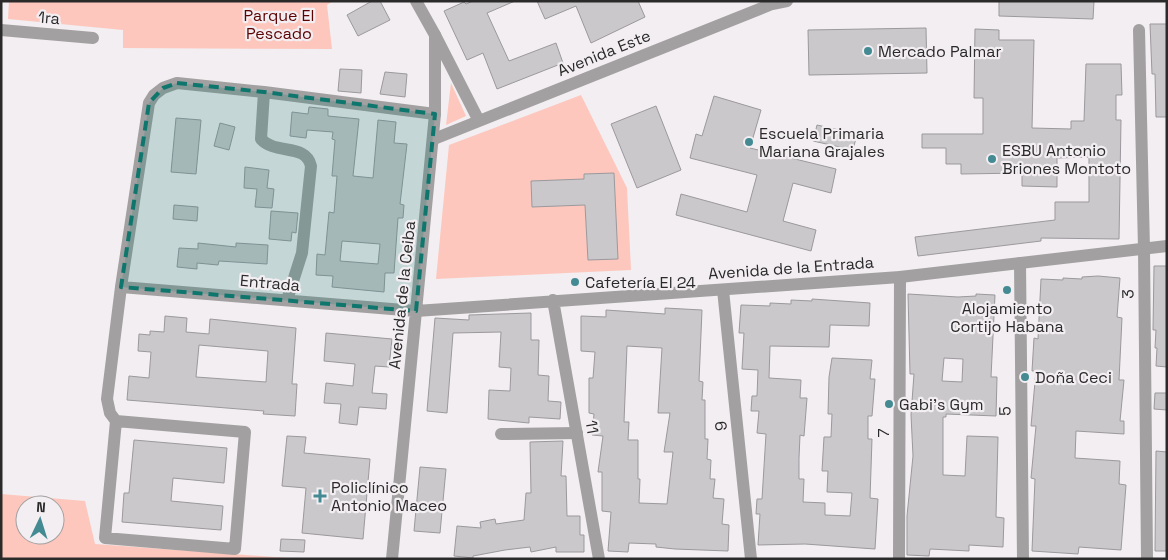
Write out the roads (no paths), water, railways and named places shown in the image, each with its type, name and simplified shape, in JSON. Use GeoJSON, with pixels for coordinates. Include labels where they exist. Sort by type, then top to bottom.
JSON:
{"type":"FeatureCollection","features":[{"type":"Feature","properties":{"kind":"street","name":"Avenida de la Ceiba"},"geometry":{"type":"LineString","coordinates":[[416,1],[479,120]]}},
{"type":"Feature","properties":{"kind":"street","name":"Avenida Este"},"geometry":{"type":"LineString","coordinates":[[434,139],[771,3],[787,1]]}},
{"type":"Feature","properties":{"kind":"street","name":"1ra"},"geometry":{"type":"LineString","coordinates":[[1,30],[93,38]]}},
{"type":"Feature","properties":{"kind":"street","name":"3"},"geometry":{"type":"LineString","coordinates":[[1138,30],[1144,249],[1147,559]]}},
{"type":"Feature","properties":{"kind":"street","name":"Avenida de la Ceiba"},"geometry":{"type":"LineString","coordinates":[[392,559],[434,139],[434,35]]}},
{"type":"Feature","properties":{"kind":"street"},"geometry":{"type":"LineString","coordinates":[[116,421],[245,432],[234,549],[105,538],[116,421],[110,413],[107,399],[121,287],[149,103],[154,94],[163,88],[177,83],[435,114]]}},
{"type":"Feature","properties":{"kind":"street"},"geometry":{"type":"LineString","coordinates":[[264,92],[261,139],[274,147],[303,153],[308,157],[311,166],[302,253],[287,300]]}},
{"type":"Feature","properties":{"kind":"street","name":"Avenida de la Entrada"},"geometry":{"type":"LineString","coordinates":[[416,310],[900,277],[1167,246]]}},
{"type":"Feature","properties":{"kind":"street","name":"5"},"geometry":{"type":"LineString","coordinates":[[1020,263],[1024,559]]}},
{"type":"Feature","properties":{"kind":"street","name":"7"},"geometry":{"type":"LineString","coordinates":[[899,559],[900,277]]}},
{"type":"Feature","properties":{"kind":"street","name":"Entrada"},"geometry":{"type":"LineString","coordinates":[[121,287],[416,310]]}},
{"type":"Feature","properties":{"kind":"street","name":"9"},"geometry":{"type":"LineString","coordinates":[[723,290],[751,559]]}},
{"type":"Feature","properties":{"kind":"street","name":"11"},"geometry":{"type":"LineString","coordinates":[[553,300],[599,559]]}},
{"type":"Feature","properties":{"kind":"street"},"geometry":{"type":"LineString","coordinates":[[501,434],[577,433]]}},
{"type":"Feature","properties":{"kind":"place","name":"Mercado Palmar"},"geometry":{"type":"Point","coordinates":[868,51]}},
{"type":"Feature","properties":{"kind":"place","name":"Escuela Primaria Mariana Grajales"},"geometry":{"type":"Point","coordinates":[749,142]}},
{"type":"Feature","properties":{"kind":"place","name":"ESBU Antonio Briones Montoto"},"geometry":{"type":"Point","coordinates":[992,159]}},
{"type":"Feature","properties":{"kind":"place","name":"Cafetería El 24"},"geometry":{"type":"Point","coordinates":[575,282]}},
{"type":"Feature","properties":{"kind":"place","name":"Alojamiento Cortijo Habana"},"geometry":{"type":"Point","coordinates":[1007,290]}},
{"type":"Feature","properties":{"kind":"place","name":"Doña Ceci"},"geometry":{"type":"Point","coordinates":[1025,377]}},
{"type":"Feature","properties":{"kind":"place","name":"Gabi’s Gym"},"geometry":{"type":"Point","coordinates":[889,404]}},
{"type":"Feature","properties":{"kind":"place","name":"Policlínico Antonio Maceo"},"geometry":{"type":"Point","coordinates":[320,496]}},
{"type":"Feature","properties":{"kind":"park label","name":"Parque El Pescado"},"geometry":{"type":"Point","coordinates":[279,24]}}]}
